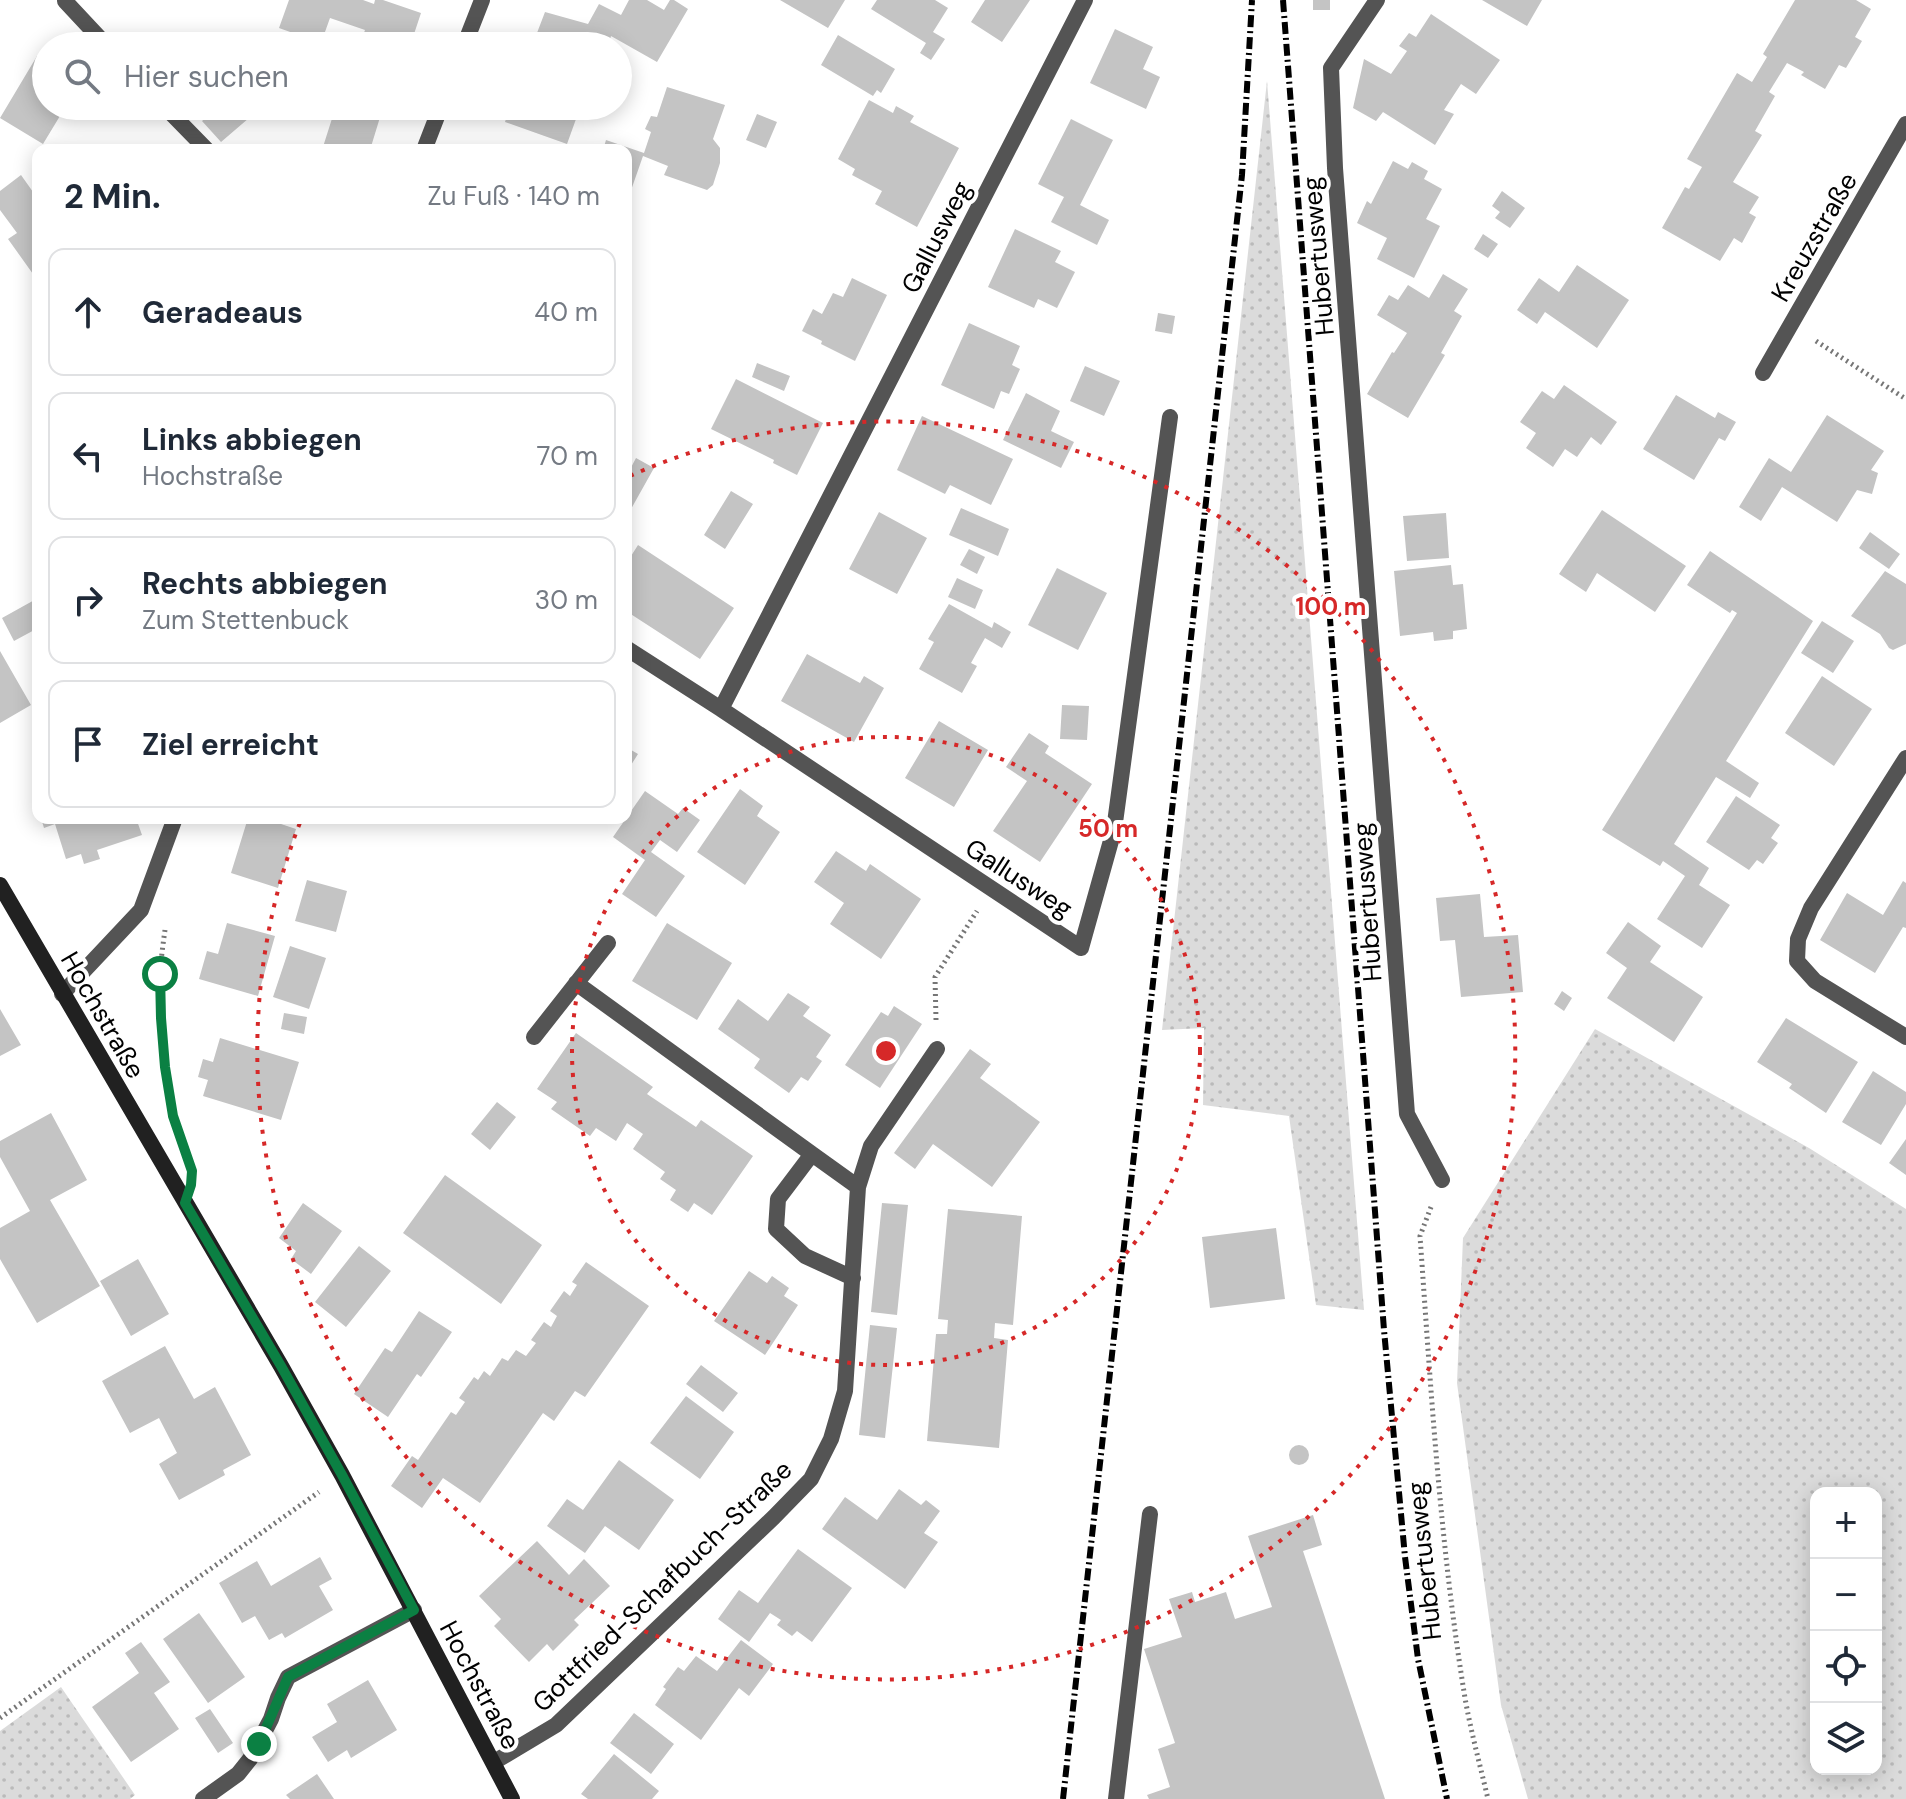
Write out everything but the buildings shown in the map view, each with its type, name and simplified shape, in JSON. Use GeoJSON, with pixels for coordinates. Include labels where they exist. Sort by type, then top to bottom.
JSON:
{"type":"FeatureCollection","features":[{"type":"Feature","properties":{"kind":"street"},"geometry":{"type":"LineString","coordinates":[[469,32],[482,0]]}},
{"type":"Feature","properties":{"kind":"street","name":"Gallusweg"},"geometry":{"type":"LineString","coordinates":[[721,709],[1085,0]]}},
{"type":"Feature","properties":{"kind":"street","name":"Hubertusweg"},"geometry":{"type":"LineString","coordinates":[[1377,0],[1331,68],[1335,168],[1407,1114],[1442,1180]]}},
{"type":"Feature","properties":{"kind":"street"},"geometry":{"type":"LineString","coordinates":[[65,1],[94,32]]}},
{"type":"Feature","properties":{"kind":"street"},"geometry":{"type":"LineString","coordinates":[[178,120],[201,144]]}},
{"type":"Feature","properties":{"kind":"street"},"geometry":{"type":"LineString","coordinates":[[426,144],[436,120]]}},
{"type":"Feature","properties":{"kind":"street","name":"Kreuzstraße"},"geometry":{"type":"LineString","coordinates":[[1763,373],[1906,124]]}},
{"type":"Feature","properties":{"kind":"street","name":"Gallusweg"},"geometry":{"type":"LineString","coordinates":[[632,652],[1081,948],[1114,830],[1170,417]]}},
{"type":"Feature","properties":{"kind":"street"},"geometry":{"type":"LineString","coordinates":[[1906,758],[1811,908],[1798,939],[1797,961],[1815,981],[1906,1037]]}},
{"type":"Feature","properties":{"kind":"street"},"geometry":{"type":"LineString","coordinates":[[62,994],[141,910],[173,824]]}},
{"type":"Feature","properties":{"kind":"street","name":"Hochstraße"},"geometry":{"type":"LineString","coordinates":[[0,885],[281,1366],[342,1475],[512,1799]]}},
{"type":"Feature","properties":{"kind":"street"},"geometry":{"type":"LineString","coordinates":[[534,1037],[608,943]]}},
{"type":"Feature","properties":{"kind":"street"},"geometry":{"type":"LineString","coordinates":[[576,983],[858,1187]]}},
{"type":"Feature","properties":{"kind":"street","name":"Gottfried-Schafbuch-Straße"},"geometry":{"type":"LineString","coordinates":[[494,1762],[556,1725],[811,1479],[831,1439],[845,1391],[858,1187],[871,1146],[937,1049]]}},
{"type":"Feature","properties":{"kind":"street"},"geometry":{"type":"LineString","coordinates":[[812,1154],[778,1199],[776,1229],[805,1256],[853,1278]]}},
{"type":"Feature","properties":{"kind":"street"},"geometry":{"type":"LineString","coordinates":[[1116,1799],[1150,1514]]}},
{"type":"Feature","properties":{"kind":"street"},"geometry":{"type":"LineString","coordinates":[[203,1799],[238,1774],[250,1759],[288,1677],[414,1610]]}},
{"type":"Feature","properties":{"kind":"path"},"geometry":{"type":"LineString","coordinates":[[1791,325],[1906,399]]}},
{"type":"Feature","properties":{"kind":"path"},"geometry":{"type":"LineString","coordinates":[[937,1049],[935,977],[991,889]]}},
{"type":"Feature","properties":{"kind":"path"},"geometry":{"type":"LineString","coordinates":[[148,891],[166,913],[160,974],[161,1018],[165,1067],[178,1130]]}},
{"type":"Feature","properties":{"kind":"path","name":"Hubertusweg"},"geometry":{"type":"LineString","coordinates":[[1442,1180],[1420,1236],[1432,1407],[1465,1701],[1488,1799]]}},
{"type":"Feature","properties":{"kind":"path"},"geometry":{"type":"LineString","coordinates":[[0,1718],[342,1475]]}},
{"type":"Feature","properties":{"kind":"shaded area"},"geometry":{"type":"Polygon","coordinates":[[[1267,81],[1364,1310],[1316,1305],[1289,1116],[1203,1105],[1204,1028],[1162,1030],[1267,81]]]}},
{"type":"Feature","properties":{"kind":"shaded area"},"geometry":{"type":"Polygon","coordinates":[[[1595,1029],[1809,1148],[1906,1209],[1906,1799],[1528,1799],[1501,1705],[1457,1383],[1463,1238],[1595,1029]]]}},
{"type":"Feature","properties":{"kind":"shaded area"},"geometry":{"type":"Polygon","coordinates":[[[61,1687],[135,1795],[130,1799],[0,1799],[0,1731],[61,1687]]]}},
{"type":"Feature","properties":{"kind":"railway"},"geometry":{"type":"LineString","coordinates":[[1063,1799],[1242,175],[1252,0]]}},
{"type":"Feature","properties":{"kind":"railway"},"geometry":{"type":"LineString","coordinates":[[1283,0],[1384,1330],[1405,1557],[1418,1659],[1447,1799]]}},
{"type":"Feature","properties":{"kind":"route"},"geometry":{"type":"LineString","coordinates":[[160,974],[165,1067],[173,1116],[192,1171],[185,1203],[281,1366],[414,1610],[288,1677],[259,1744]]}}]}
